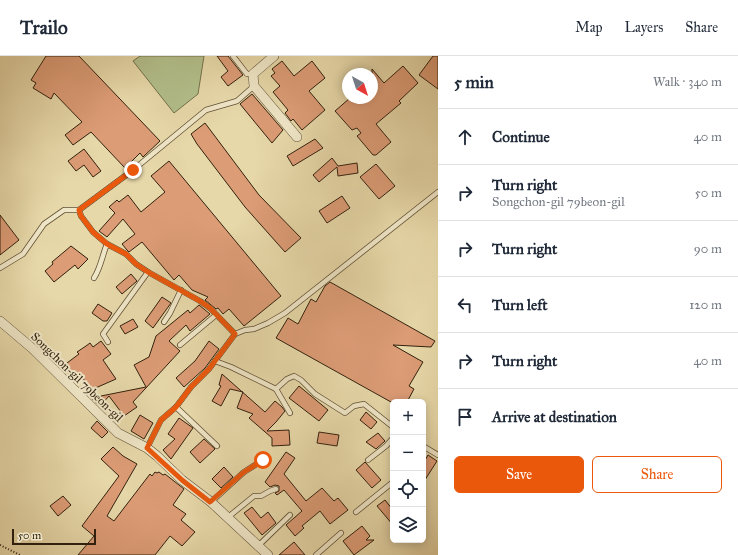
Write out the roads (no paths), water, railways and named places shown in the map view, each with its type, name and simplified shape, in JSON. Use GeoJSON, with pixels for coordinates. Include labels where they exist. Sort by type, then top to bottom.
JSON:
{"type":"FeatureCollection","features":[{"type":"Feature","properties":{"kind":"street"},"geometry":{"type":"LineString","coordinates":[[274,56],[253,74],[254,86],[297,137]]}},
{"type":"Feature","properties":{"kind":"street","name":"Songchon-gil 79beon-gil"},"geometry":{"type":"LineString","coordinates":[[0,321],[33,349],[118,433],[147,448],[182,480],[210,502],[268,555]]}},
{"type":"Feature","properties":{"kind":"lane"},"geometry":{"type":"LineString","coordinates":[[233,56],[247,74],[253,74]]}},
{"type":"Feature","properties":{"kind":"lane"},"geometry":{"type":"LineString","coordinates":[[0,268],[23,254],[44,224],[64,210],[79,210],[133,170],[206,110],[237,101],[254,86]]}},
{"type":"Feature","properties":{"kind":"lane"},"geometry":{"type":"LineString","coordinates":[[147,448],[161,420],[176,407],[191,387],[209,369],[235,334],[261,326],[285,313],[438,192]]}},
{"type":"Feature","properties":{"kind":"lane"},"geometry":{"type":"LineString","coordinates":[[79,210],[81,216],[93,232],[107,244],[126,254],[136,264],[148,272],[200,301],[235,334]]}},
{"type":"Feature","properties":{"kind":"lane"},"geometry":{"type":"LineString","coordinates":[[94,278],[100,268],[102,255],[107,244]]}},
{"type":"Feature","properties":{"kind":"lane"},"geometry":{"type":"LineString","coordinates":[[108,342],[103,334],[148,272]]}},
{"type":"Feature","properties":{"kind":"lane"},"geometry":{"type":"LineString","coordinates":[[164,322],[181,290]]}},
{"type":"Feature","properties":{"kind":"lane"},"geometry":{"type":"LineString","coordinates":[[180,345],[216,315]]}},
{"type":"Feature","properties":{"kind":"lane"},"geometry":{"type":"LineString","coordinates":[[215,361],[231,367],[276,389],[290,412]]}},
{"type":"Feature","properties":{"kind":"lane"},"geometry":{"type":"LineString","coordinates":[[276,389],[287,379],[294,376],[301,380],[315,394],[345,413],[354,406],[364,404],[390,425]]}},
{"type":"Feature","properties":{"kind":"lane"},"geometry":{"type":"LineString","coordinates":[[176,407],[217,446]]}},
{"type":"Feature","properties":{"kind":"lane"},"geometry":{"type":"LineString","coordinates":[[368,460],[390,441]]}},
{"type":"Feature","properties":{"kind":"lane"},"geometry":{"type":"LineString","coordinates":[[426,450],[438,455]]}},
{"type":"Feature","properties":{"kind":"lane"},"geometry":{"type":"LineString","coordinates":[[210,502],[244,472],[263,460]]}},
{"type":"Feature","properties":{"kind":"lane"},"geometry":{"type":"LineString","coordinates":[[356,512],[390,484]]}},
{"type":"Feature","properties":{"kind":"lane"},"geometry":{"type":"LineString","coordinates":[[227,518],[254,496],[261,496],[276,489]]}},
{"type":"Feature","properties":{"kind":"lane"},"geometry":{"type":"LineString","coordinates":[[258,546],[290,515]]}},
{"type":"Feature","properties":{"kind":"lane"},"geometry":{"type":"LineString","coordinates":[[316,555],[341,533]]}}]}
